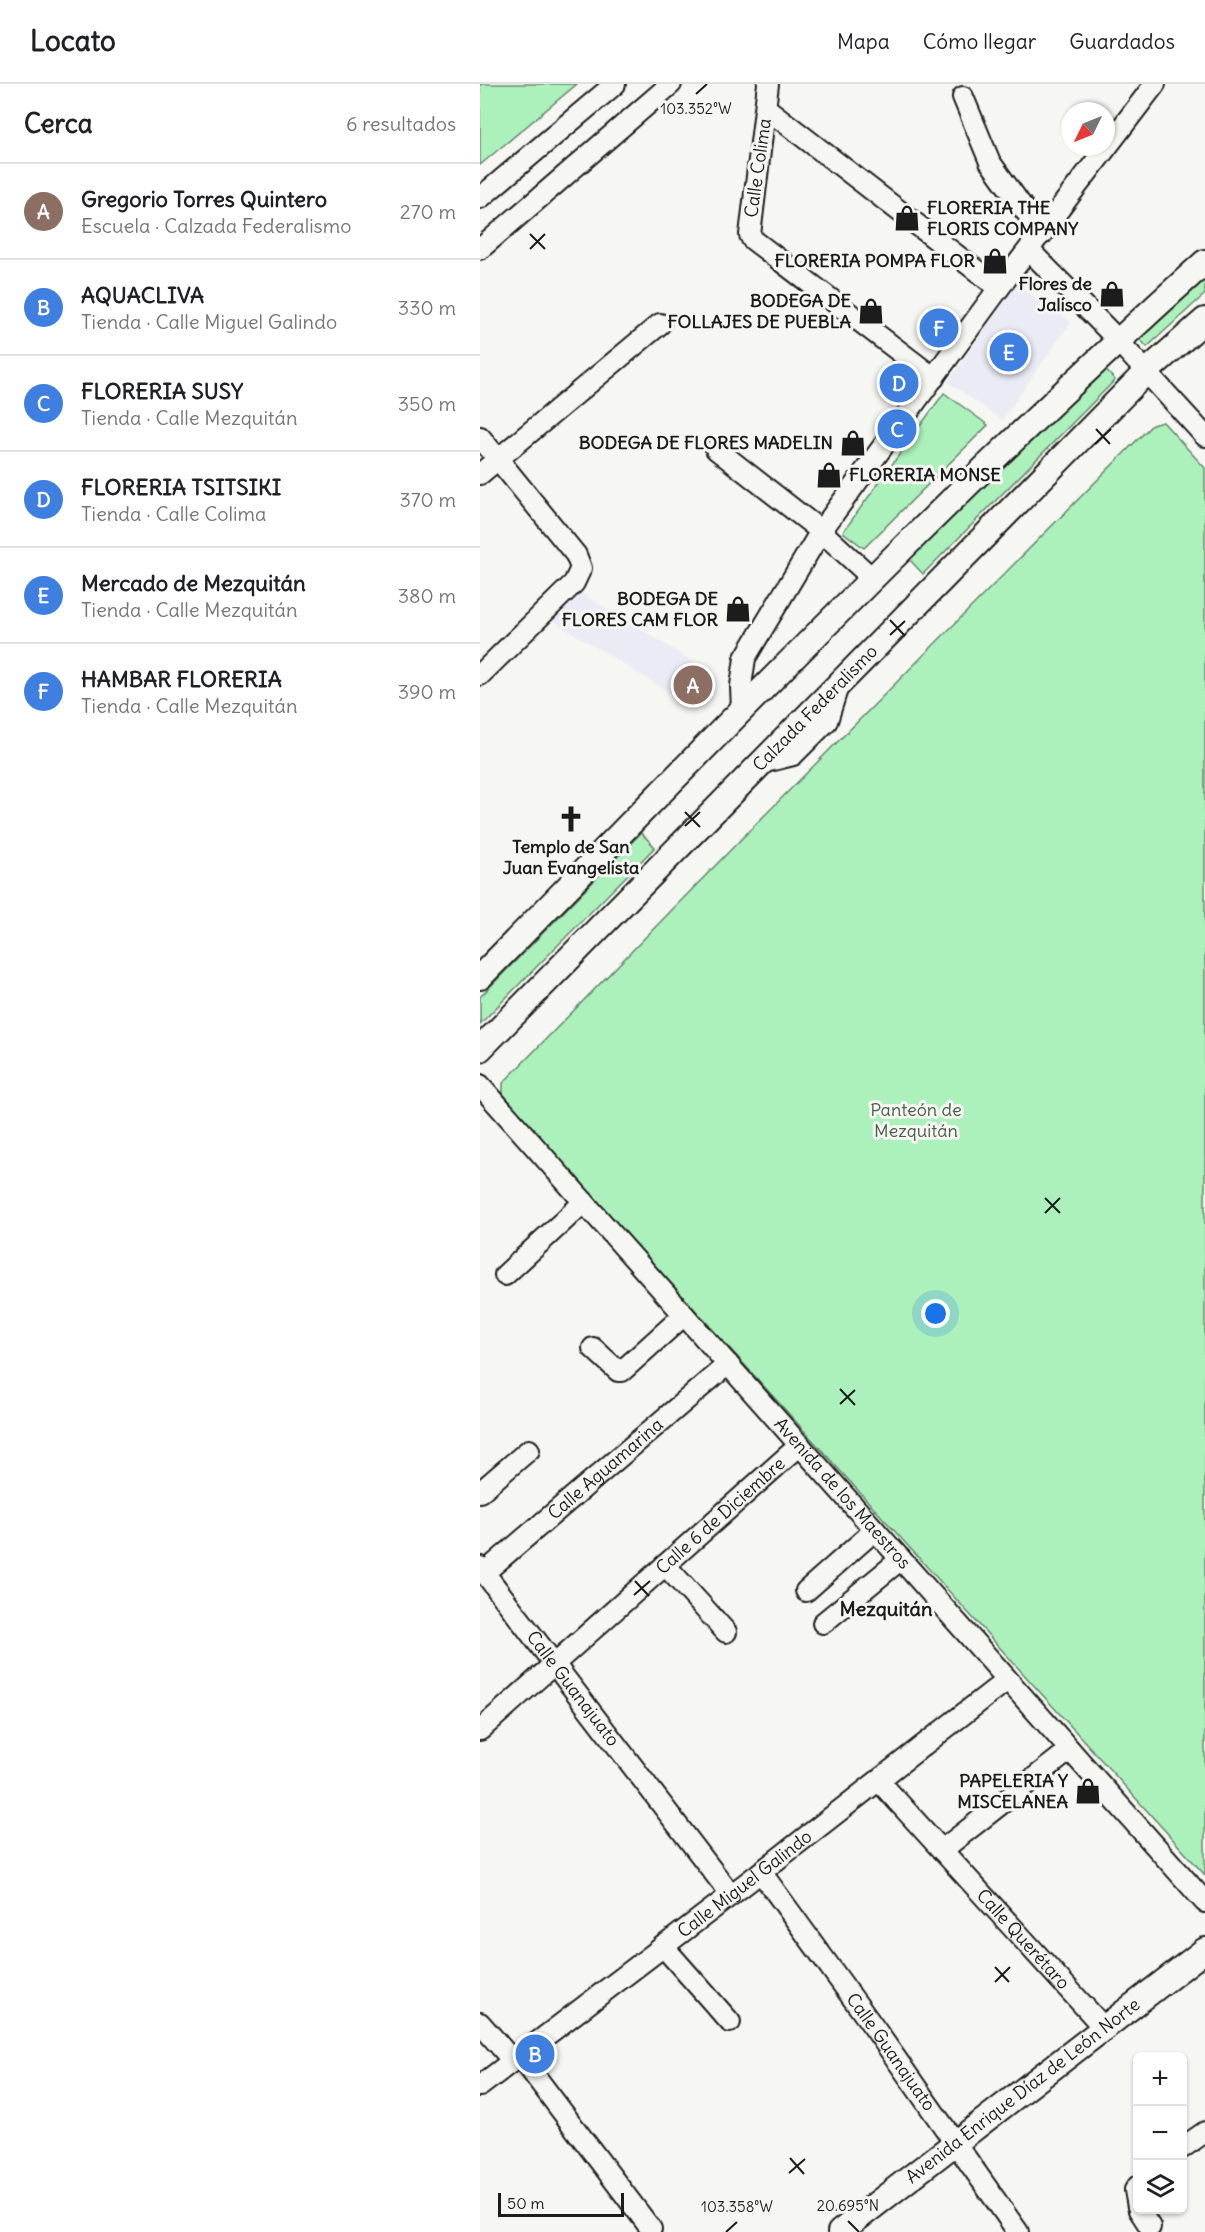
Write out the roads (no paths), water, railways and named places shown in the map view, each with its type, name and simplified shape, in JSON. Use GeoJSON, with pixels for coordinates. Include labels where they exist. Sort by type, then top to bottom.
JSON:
{"type":"FeatureCollection","features":[{"type":"Feature","properties":{"kind":"main road"},"geometry":{"type":"LineString","coordinates":[[480,977],[872,578],[1118,341],[1205,262]]}},
{"type":"Feature","properties":{"kind":"main road","name":"Calzada Federalismo"},"geometry":{"type":"LineString","coordinates":[[480,1049],[1146,372],[1205,320]]}},
{"type":"Feature","properties":{"kind":"main road","name":"Avenida Enrique Díaz de León Norte"},"geometry":{"type":"LineString","coordinates":[[840,2232],[1205,1950]]}},
{"type":"Feature","properties":{"kind":"street"},"geometry":{"type":"LineString","coordinates":[[480,198],[615,84]]}},
{"type":"Feature","properties":{"kind":"street"},"geometry":{"type":"LineString","coordinates":[[482,241],[671,84]]}},
{"type":"Feature","properties":{"kind":"street","name":"Calle Colima"},"geometry":{"type":"LineString","coordinates":[[768,84],[750,229],[752,239],[934,378]]}},
{"type":"Feature","properties":{"kind":"street"},"geometry":{"type":"LineString","coordinates":[[742,711],[741,686],[745,658],[821,531],[999,288],[1155,84]]}},
{"type":"Feature","properties":{"kind":"street"},"geometry":{"type":"LineString","coordinates":[[963,97],[990,162],[1042,234]]}},
{"type":"Feature","properties":{"kind":"street"},"geometry":{"type":"LineString","coordinates":[[766,108],[999,288]]}},
{"type":"Feature","properties":{"kind":"street"},"geometry":{"type":"LineString","coordinates":[[1029,250],[1118,341],[1205,436]]}},
{"type":"Feature","properties":{"kind":"street"},"geometry":{"type":"LineString","coordinates":[[480,474],[660,324]]}},
{"type":"Feature","properties":{"kind":"street"},"geometry":{"type":"LineString","coordinates":[[480,437],[576,555],[581,568],[574,583],[480,675]]}},
{"type":"Feature","properties":{"kind":"street"},"geometry":{"type":"LineString","coordinates":[[716,449],[821,531],[872,578]]}},
{"type":"Feature","properties":{"kind":"street","name":"Avenida de los Maestros"},"geometry":{"type":"LineString","coordinates":[[480,1085],[1205,1902]]}},
{"type":"Feature","properties":{"kind":"street"},"geometry":{"type":"LineString","coordinates":[[505,1275],[584,1202]]}},
{"type":"Feature","properties":{"kind":"street"},"geometry":{"type":"LineString","coordinates":[[593,1347],[618,1371],[622,1371],[684,1315]]}},
{"type":"Feature","properties":{"kind":"street","name":"Calle Aguamarina"},"geometry":{"type":"LineString","coordinates":[[482,1570],[728,1364]]}},
{"type":"Feature","properties":{"kind":"street","name":"Calle 6 de Diciembre"},"geometry":{"type":"LineString","coordinates":[[480,1730],[800,1445]]}},
{"type":"Feature","properties":{"kind":"street"},"geometry":{"type":"LineString","coordinates":[[480,1492],[529,1450]]}},
{"type":"Feature","properties":{"kind":"street"},"geometry":{"type":"LineString","coordinates":[[806,1591],[874,1530]]}},
{"type":"Feature","properties":{"kind":"street"},"geometry":{"type":"LineString","coordinates":[[823,1623],[901,1560]]}},
{"type":"Feature","properties":{"kind":"street"},"geometry":{"type":"LineString","coordinates":[[665,1565],[726,1632]]}},
{"type":"Feature","properties":{"kind":"street","name":"Calle Guanajuato"},"geometry":{"type":"LineString","coordinates":[[482,1570],[731,1895]]}},
{"type":"Feature","properties":{"kind":"street","name":"Calle Miguel Galindo"},"geometry":{"type":"LineString","coordinates":[[480,2086],[761,1872],[1007,1680]]}},
{"type":"Feature","properties":{"kind":"street"},"geometry":{"type":"LineString","coordinates":[[942,1850],[1070,1750]]}},
{"type":"Feature","properties":{"kind":"street","name":"Calle Querétaro"},"geometry":{"type":"LineString","coordinates":[[879,1780],[1104,2028]]}},
{"type":"Feature","properties":{"kind":"street","name":"Calle Guanajuato"},"geometry":{"type":"LineString","coordinates":[[761,1872],[1018,2232]]}},
{"type":"Feature","properties":{"kind":"street"},"geometry":{"type":"LineString","coordinates":[[663,1946],[730,2022]]}},
{"type":"Feature","properties":{"kind":"street"},"geometry":{"type":"LineString","coordinates":[[480,2024],[516,2059],[651,2229]]}},
{"type":"Feature","properties":{"kind":"street"},"geometry":{"type":"LineString","coordinates":[[1187,2145],[1205,2132]]}},
{"type":"Feature","properties":{"kind":"street"},"geometry":{"type":"LineString","coordinates":[[1142,2214],[1150,2227]]}},
{"type":"Feature","properties":{"kind":"place","name":"FLORERIA THE FLORIS COMPANY"},"geometry":{"type":"Point","coordinates":[907,218]}},
{"type":"Feature","properties":{"kind":"place","name":"FLORERIA POMPA FLOR"},"geometry":{"type":"Point","coordinates":[995,261]}},
{"type":"Feature","properties":{"kind":"place","name":"Flores de Jalisco"},"geometry":{"type":"Point","coordinates":[1112,294]}},
{"type":"Feature","properties":{"kind":"place","name":"BODEGA DE FOLLAJES DE PUEBLA"},"geometry":{"type":"Point","coordinates":[871,311]}},
{"type":"Feature","properties":{"kind":"place","name":"HAMBAR FLORERIA"},"geometry":{"type":"Point","coordinates":[939,328]}},
{"type":"Feature","properties":{"kind":"place","name":"Mercado de Mezquitán"},"geometry":{"type":"Point","coordinates":[1009,352]}},
{"type":"Feature","properties":{"kind":"place","name":"FLORERIA TSITSIKI"},"geometry":{"type":"Point","coordinates":[899,383]}},
{"type":"Feature","properties":{"kind":"place","name":"FLORERIA SUSY"},"geometry":{"type":"Point","coordinates":[897,429]}},
{"type":"Feature","properties":{"kind":"place","name":"BODEGA DE FLORES MADELIN"},"geometry":{"type":"Point","coordinates":[853,443]}},
{"type":"Feature","properties":{"kind":"place","name":"FLORERIA MONSE"},"geometry":{"type":"Point","coordinates":[829,475]}},
{"type":"Feature","properties":{"kind":"place","name":"BODEGA DE FLORES CAM FLOR"},"geometry":{"type":"Point","coordinates":[738,609]}},
{"type":"Feature","properties":{"kind":"place","name":"Gregorio Torres Quintero"},"geometry":{"type":"Point","coordinates":[693,685]}},
{"type":"Feature","properties":{"kind":"place","name":"Templo de San Juan Evangelista"},"geometry":{"type":"Point","coordinates":[571,819]}},
{"type":"Feature","properties":{"kind":"place","name":"PAPELERIA Y MISCELANEA"},"geometry":{"type":"Point","coordinates":[1088,1791]}},
{"type":"Feature","properties":{"kind":"place","name":"AQUACLIVA"},"geometry":{"type":"Point","coordinates":[535,2054]}},
{"type":"Feature","properties":{"kind":"district","name":"Mezquitán"},"geometry":{"type":"Point","coordinates":[886,1609]}},
{"type":"Feature","properties":{"kind":"park label","name":"Panteón de Mezquitán"},"geometry":{"type":"Point","coordinates":[916,1120]}}]}
